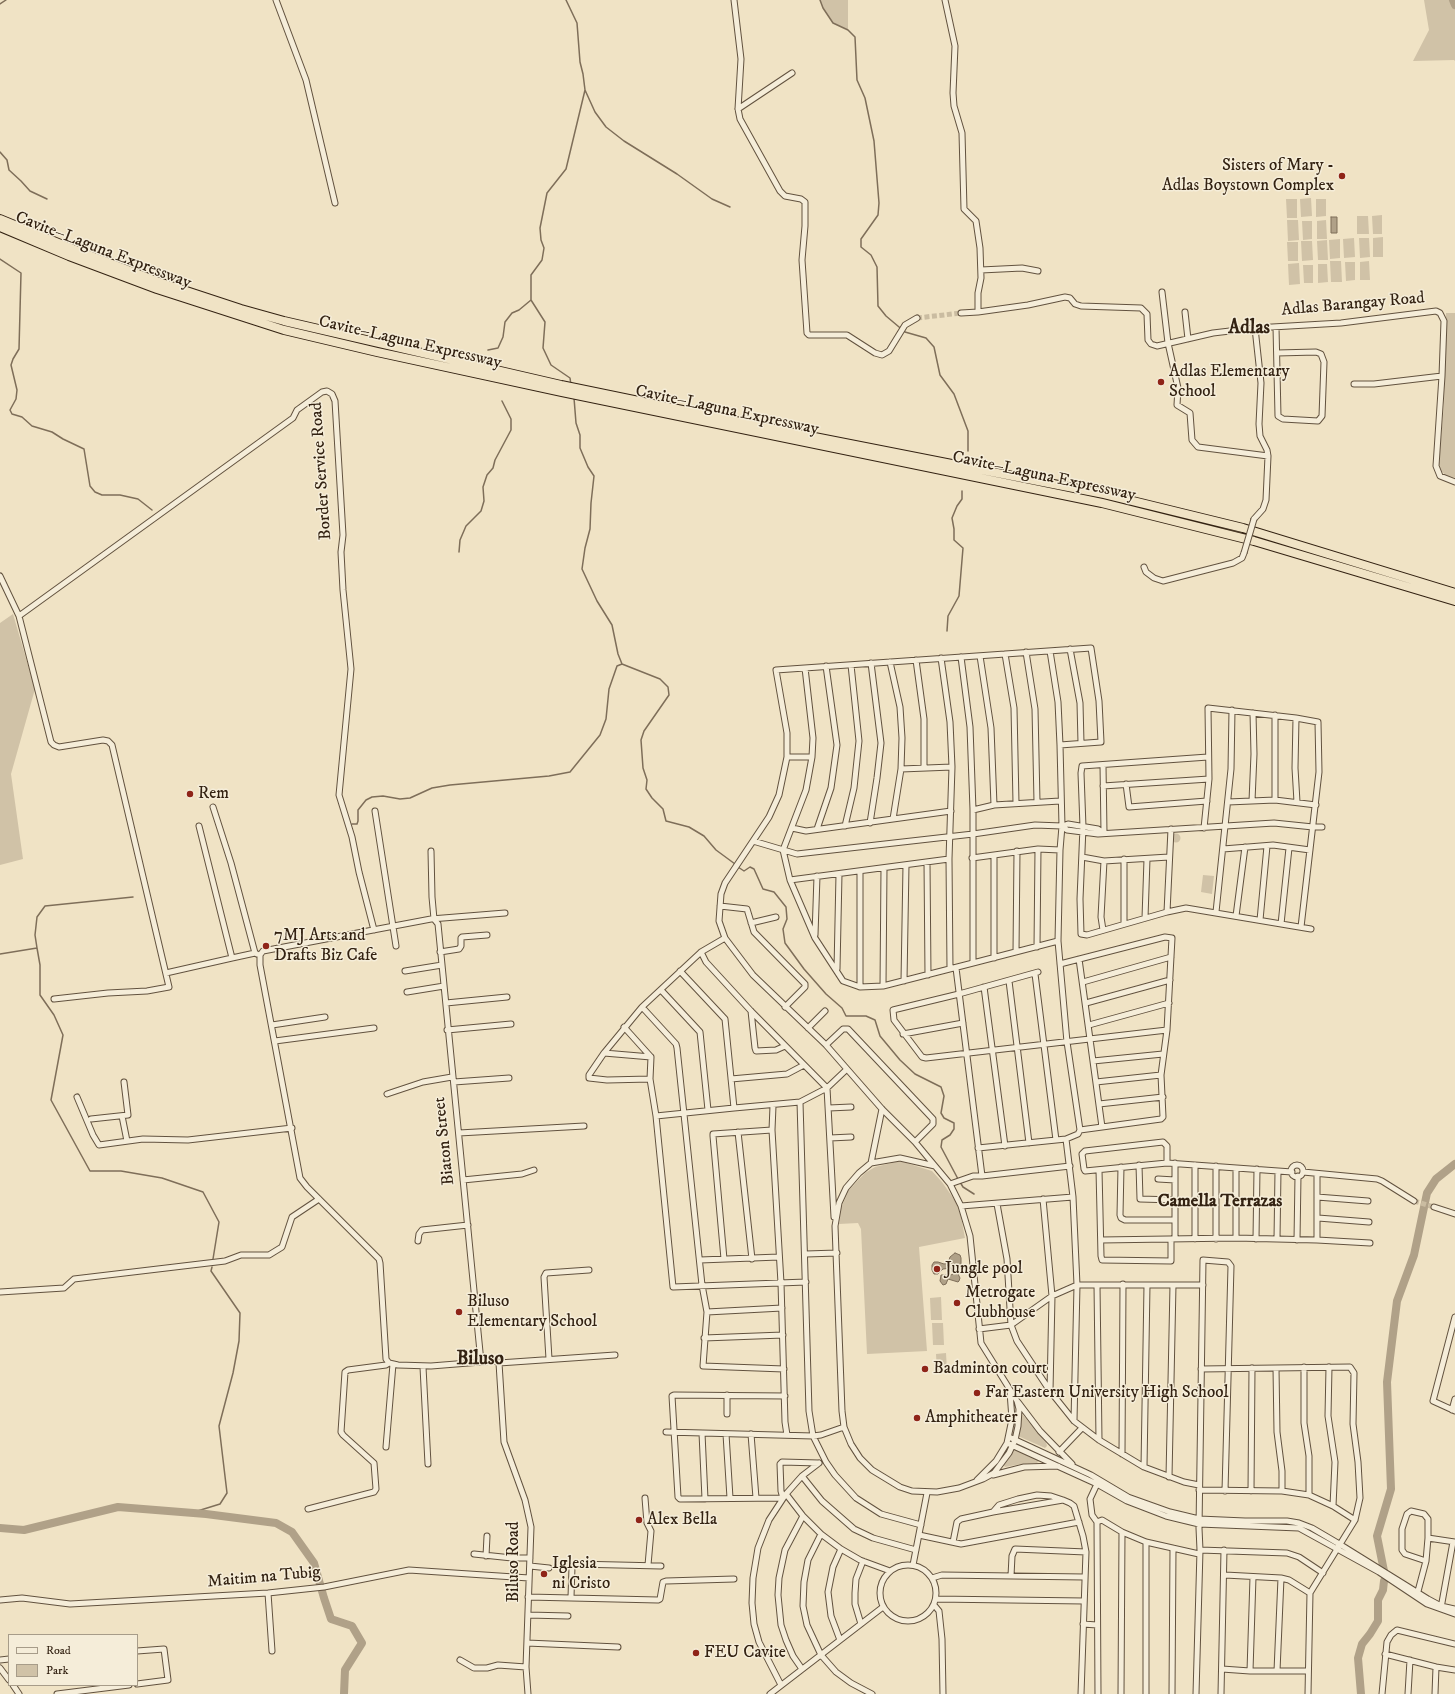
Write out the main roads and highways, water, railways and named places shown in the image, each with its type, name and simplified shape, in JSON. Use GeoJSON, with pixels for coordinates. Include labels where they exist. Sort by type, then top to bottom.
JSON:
{"type":"FeatureCollection","features":[{"type":"Feature","properties":{"kind":"highway","name":"Cavite–Laguna Expressway"},"geometry":{"type":"LineString","coordinates":[[0,218],[118,267],[241,309],[340,335],[562,388],[1102,503],[1254,541],[1455,601]]}},
{"type":"Feature","properties":{"kind":"highway","name":"Cavite–Laguna Expressway"},"geometry":{"type":"LineString","coordinates":[[0,227],[69,256],[157,289],[258,323],[377,352],[562,388]]}},
{"type":"Feature","properties":{"kind":"highway","name":"Cavite–Laguna Expressway"},"geometry":{"type":"LineString","coordinates":[[788,436],[1104,494],[1243,528],[1455,593]]}},
{"type":"Feature","properties":{"kind":"waterway"},"geometry":{"type":"LineString","coordinates":[[0,4],[6,0]]}},
{"type":"Feature","properties":{"kind":"waterway"},"geometry":{"type":"LineString","coordinates":[[566,0],[577,23],[580,62],[585,90],[595,112],[606,127],[624,141],[677,174],[712,199],[730,207]]}},
{"type":"Feature","properties":{"kind":"waterway"},"geometry":{"type":"LineString","coordinates":[[820,0],[823,8],[833,23],[848,30],[855,37],[857,80],[865,98],[874,141],[879,203],[878,215],[861,239],[861,247],[871,255],[877,267],[878,306],[886,316],[905,332],[926,338],[934,347],[940,375],[954,394],[968,431],[968,451]]}},
{"type":"Feature","properties":{"kind":"waterway"},"geometry":{"type":"LineString","coordinates":[[1453,0],[1455,5]]}},
{"type":"Feature","properties":{"kind":"waterway"},"geometry":{"type":"LineString","coordinates":[[571,385],[570,378],[551,365],[543,348],[545,322],[531,300],[531,275],[542,260],[544,248],[541,240],[540,228],[547,193],[566,169],[585,90]]}},
{"type":"Feature","properties":{"kind":"waterway"},"geometry":{"type":"LineString","coordinates":[[0,152],[7,160],[9,170],[30,191],[47,199]]}},
{"type":"Feature","properties":{"kind":"waterway"},"geometry":{"type":"LineString","coordinates":[[0,259],[21,273],[19,349],[11,365],[17,390],[16,399],[10,410],[12,414],[22,417],[32,426],[52,432],[84,449],[90,486],[95,492],[102,495],[120,495],[138,499],[152,510]]}},
{"type":"Feature","properties":{"kind":"waterway"},"geometry":{"type":"LineString","coordinates":[[488,350],[498,348],[503,337],[505,322],[512,313],[519,310],[531,300]]}},
{"type":"Feature","properties":{"kind":"waterway"},"geometry":{"type":"LineString","coordinates":[[574,398],[576,423],[580,435],[580,448],[588,467],[594,476],[590,529],[582,569],[597,601],[612,625],[618,654],[622,664],[660,679],[668,687],[669,695],[644,731],[641,740],[643,768],[647,780],[646,789],[652,798],[663,809],[666,821],[689,827],[704,836],[716,850],[735,864]]}},
{"type":"Feature","properties":{"kind":"waterway"},"geometry":{"type":"LineString","coordinates":[[459,552],[460,540],[466,526],[481,511],[484,501],[483,487],[487,475],[493,468],[495,460],[511,430],[511,419],[502,401]]}},
{"type":"Feature","properties":{"kind":"waterway"},"geometry":{"type":"LineString","coordinates":[[947,631],[948,616],[959,596],[963,548],[954,540],[952,518],[962,499],[962,491]]}},
{"type":"Feature","properties":{"kind":"waterway"},"geometry":{"type":"LineString","coordinates":[[352,824],[357,824],[358,810],[366,800],[372,797],[383,796],[400,799],[410,798],[432,788],[450,785],[549,776],[570,772],[600,735],[606,719],[609,689],[617,666],[622,664]]}},
{"type":"Feature","properties":{"kind":"waterway"},"geometry":{"type":"LineString","coordinates":[[738,867],[744,871],[750,867],[754,869],[763,889],[774,892],[786,907],[787,919],[783,929],[785,943],[804,969],[826,994],[842,1008],[846,1016],[866,1016],[875,1020],[880,1036],[900,1060],[915,1074],[941,1087],[944,1096],[941,1113],[944,1118],[954,1123],[954,1129],[950,1135],[942,1140],[941,1147],[958,1179]]}},
{"type":"Feature","properties":{"kind":"waterway"},"geometry":{"type":"LineString","coordinates":[[0,954],[37,948],[35,935],[37,917],[45,906],[133,897]]}},
{"type":"Feature","properties":{"kind":"waterway"},"geometry":{"type":"LineString","coordinates":[[37,948],[40,965],[40,995],[54,1015],[63,1035],[51,1100],[90,1171],[121,1171],[162,1178],[203,1192],[219,1222],[213,1259]]}},
{"type":"Feature","properties":{"kind":"waterway"},"geometry":{"type":"LineString","coordinates":[[1384,1571],[1377,1536],[1391,1489],[1387,1382],[1397,1301],[1414,1255],[1427,1193],[1436,1179],[1455,1164]]}},
{"type":"Feature","properties":{"kind":"waterway"},"geometry":{"type":"LineString","coordinates":[[960,1182],[963,1187],[974,1194]]}},
{"type":"Feature","properties":{"kind":"waterway"},"geometry":{"type":"LineString","coordinates":[[191,1513],[220,1504],[227,1493],[219,1426],[233,1373],[239,1341],[240,1313],[211,1271],[212,1267]]}},
{"type":"Feature","properties":{"kind":"waterway"},"geometry":{"type":"LineString","coordinates":[[0,1528],[24,1530],[118,1507],[206,1514],[276,1523],[292,1532],[314,1563],[331,1619],[352,1626],[362,1643],[345,1670],[344,1694]]}},
{"type":"Feature","properties":{"kind":"waterway"},"geometry":{"type":"LineString","coordinates":[[1361,1694],[1358,1658],[1362,1644],[1378,1621],[1378,1600],[1383,1590],[1384,1581]]}},
{"type":"Feature","properties":{"kind":"tunnel"},"geometry":{"type":"LineString","coordinates":[[917,318],[961,313]]}},
{"type":"Feature","properties":{"kind":"tunnel"},"geometry":{"type":"LineString","coordinates":[[1414,1201],[1434,1207]]}},
{"type":"Feature","properties":{"kind":"place","name":"Sisters of Mary - Adlas Boystown Complex"},"geometry":{"type":"Point","coordinates":[1342,176]}},
{"type":"Feature","properties":{"kind":"place","name":"Adlas Elementary School"},"geometry":{"type":"Point","coordinates":[1161,382]}},
{"type":"Feature","properties":{"kind":"place","name":"Rem"},"geometry":{"type":"Point","coordinates":[190,794]}},
{"type":"Feature","properties":{"kind":"place","name":"7MJ Arts and Drafts Biz Cafe"},"geometry":{"type":"Point","coordinates":[266,946]}},
{"type":"Feature","properties":{"kind":"place","name":"Jungle pool"},"geometry":{"type":"Point","coordinates":[937,1269]}},
{"type":"Feature","properties":{"kind":"place","name":"Metrogate Clubhouse"},"geometry":{"type":"Point","coordinates":[957,1303]}},
{"type":"Feature","properties":{"kind":"place","name":"Biluso Elementary School"},"geometry":{"type":"Point","coordinates":[459,1312]}},
{"type":"Feature","properties":{"kind":"place","name":"Badminton court"},"geometry":{"type":"Point","coordinates":[925,1369]}},
{"type":"Feature","properties":{"kind":"place","name":"Far Eastern University High School"},"geometry":{"type":"Point","coordinates":[977,1393]}},
{"type":"Feature","properties":{"kind":"place","name":"Amphitheater"},"geometry":{"type":"Point","coordinates":[917,1418]}},
{"type":"Feature","properties":{"kind":"place","name":"Alex Bella"},"geometry":{"type":"Point","coordinates":[639,1520]}},
{"type":"Feature","properties":{"kind":"place","name":"Iglesia ni Cristo"},"geometry":{"type":"Point","coordinates":[544,1574]}},
{"type":"Feature","properties":{"kind":"place","name":"FEU Cavite"},"geometry":{"type":"Point","coordinates":[696,1653]}},
{"type":"Feature","properties":{"kind":"district","name":"Adlas"},"geometry":{"type":"Point","coordinates":[1249,329]}},
{"type":"Feature","properties":{"kind":"district","name":"Camella Terrazas"},"geometry":{"type":"Point","coordinates":[1220,1202]}},
{"type":"Feature","properties":{"kind":"district","name":"Biluso"},"geometry":{"type":"Point","coordinates":[480,1360]}}]}
